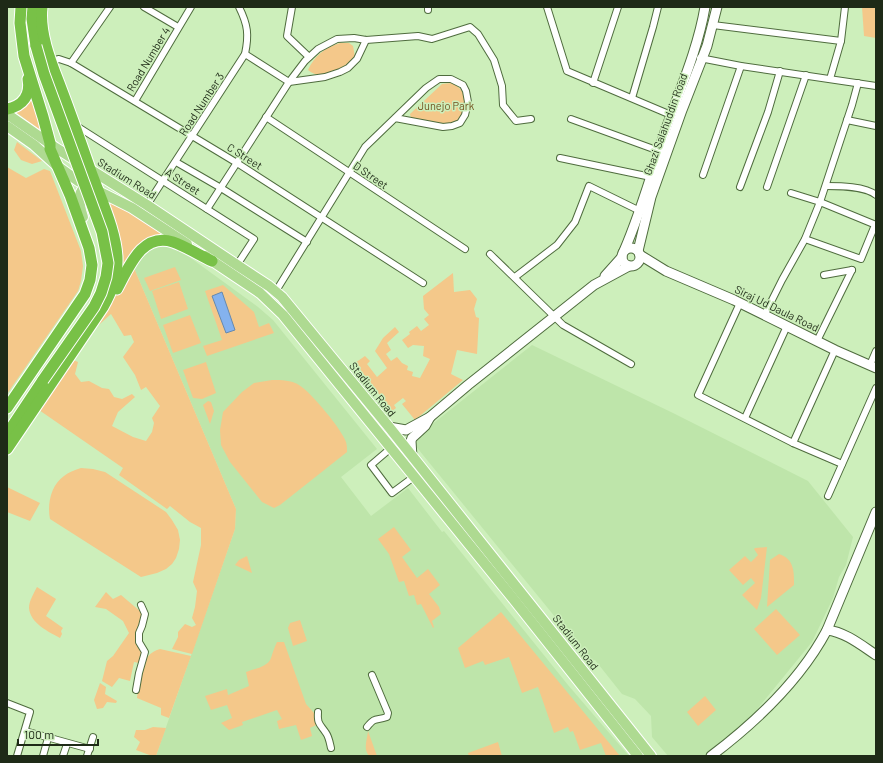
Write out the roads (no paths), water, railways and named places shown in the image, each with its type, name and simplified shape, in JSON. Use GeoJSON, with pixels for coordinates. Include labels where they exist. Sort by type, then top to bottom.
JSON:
{"type":"FeatureCollection","features":[{"type":"Feature","properties":{"kind":"highway"},"geometry":{"type":"LineString","coordinates":[[7,422],[94,307],[101,293],[106,277],[108,263],[102,232],[60,119],[20,23],[21,7]]}},
{"type":"Feature","properties":{"kind":"highway"},"geometry":{"type":"LineString","coordinates":[[7,408],[85,294],[90,280],[92,265],[89,248],[70,196],[56,165],[30,50],[26,22],[27,7]]}},
{"type":"Feature","properties":{"kind":"highway"},"geometry":{"type":"LineString","coordinates":[[7,109],[14,108],[22,102],[28,93],[30,50],[33,32],[40,8]]}},
{"type":"Feature","properties":{"kind":"highway"},"geometry":{"type":"LineString","coordinates":[[7,449],[111,293],[116,277],[118,260],[111,227],[94,187],[90,170],[51,61],[43,30],[40,8]]}},
{"type":"Feature","properties":{"kind":"highway"},"geometry":{"type":"LineString","coordinates":[[104,304],[116,291],[137,253],[144,246],[153,242],[163,240],[173,242],[212,262]]}},
{"type":"Feature","properties":{"kind":"highway"},"geometry":{"type":"LineString","coordinates":[[7,434],[40,378]]}},
{"type":"Feature","properties":{"kind":"main road","name":"Ghazi Salahuddin Road"},"geometry":{"type":"LineString","coordinates":[[601,280],[623,254],[635,228],[706,7]]}},
{"type":"Feature","properties":{"kind":"main road","name":"Ghazi Salahuddin Road"},"geometry":{"type":"LineString","coordinates":[[639,253],[651,197],[702,58],[713,25],[717,7]]}},
{"type":"Feature","properties":{"kind":"main road","name":"Stadium Road"},"geometry":{"type":"LineString","coordinates":[[7,114],[52,147],[147,205],[276,291],[289,304],[389,427],[585,680],[638,756]]}},
{"type":"Feature","properties":{"kind":"main road"},"geometry":{"type":"LineString","coordinates":[[34,145],[52,147],[66,142],[72,131],[73,121]]}},
{"type":"Feature","properties":{"kind":"main road","name":"Stadium Road"},"geometry":{"type":"LineString","coordinates":[[7,126],[34,145],[56,165],[78,181],[94,187],[132,208],[260,293],[274,305],[585,680],[651,755]]}},
{"type":"Feature","properties":{"kind":"main road"},"geometry":{"type":"LineString","coordinates":[[89,248],[88,232],[81,212],[79,196],[83,190],[94,187],[118,187]]}},
{"type":"Feature","properties":{"kind":"main road"},"geometry":{"type":"LineString","coordinates":[[631,248],[639,253],[639,260],[632,265],[625,264],[622,261],[623,254],[631,248]]}},
{"type":"Feature","properties":{"kind":"main road","name":"Siraj Ud Daula Road"},"geometry":{"type":"LineString","coordinates":[[639,253],[666,271],[765,314],[835,350],[873,366]]}},
{"type":"Feature","properties":{"kind":"main road","name":"Ghazi Salahuddin Road"},"geometry":{"type":"LineString","coordinates":[[389,427],[403,430],[410,429],[421,421],[430,417],[554,316],[601,280],[632,265]]}},
{"type":"Feature","properties":{"kind":"main road","name":"Siraj Ud Daula Road"},"geometry":{"type":"LineString","coordinates":[[632,265],[666,271]]}},
{"type":"Feature","properties":{"kind":"main road","name":"Ghazi Salahuddin Road"},"geometry":{"type":"LineString","coordinates":[[412,457],[412,438],[425,426],[430,417]]}},
{"type":"Feature","properties":{"kind":"main road"},"geometry":{"type":"LineString","coordinates":[[711,756],[736,737],[780,695],[819,645],[876,512]]}},
{"type":"Feature","properties":{"kind":"main road"},"geometry":{"type":"LineString","coordinates":[[826,630],[835,631],[842,634],[876,655]]}},
{"type":"Feature","properties":{"kind":"street"},"geometry":{"type":"LineString","coordinates":[[71,63],[110,7]]}},
{"type":"Feature","properties":{"kind":"street"},"geometry":{"type":"LineString","coordinates":[[144,7],[178,27]]}},
{"type":"Feature","properties":{"kind":"street","name":"Road Number 4"},"geometry":{"type":"LineString","coordinates":[[135,101],[190,7]]}},
{"type":"Feature","properties":{"kind":"street","name":"Road Number 3"},"geometry":{"type":"LineString","coordinates":[[147,205],[245,54],[248,39],[244,17],[239,7]]}},
{"type":"Feature","properties":{"kind":"street"},"geometry":{"type":"LineString","coordinates":[[292,7],[287,36],[309,57]]}},
{"type":"Feature","properties":{"kind":"street"},"geometry":{"type":"LineString","coordinates":[[547,7],[567,71],[671,115]]}},
{"type":"Feature","properties":{"kind":"street"},"geometry":{"type":"LineString","coordinates":[[593,82],[618,7]]}},
{"type":"Feature","properties":{"kind":"street"},"geometry":{"type":"LineString","coordinates":[[632,98],[654,27],[658,7]]}},
{"type":"Feature","properties":{"kind":"street"},"geometry":{"type":"LineString","coordinates":[[830,79],[841,41],[845,7]]}},
{"type":"Feature","properties":{"kind":"street"},"geometry":{"type":"LineString","coordinates":[[713,25],[841,41]]}},
{"type":"Feature","properties":{"kind":"street"},"geometry":{"type":"LineString","coordinates":[[207,209],[289,82],[309,57],[318,49],[337,39],[354,38],[366,40],[418,36],[432,39],[470,27],[478,34],[494,60],[502,86],[503,105],[516,121],[531,119]]}},
{"type":"Feature","properties":{"kind":"street"},"geometry":{"type":"LineString","coordinates":[[245,54],[289,82],[325,77],[348,68],[357,59],[366,40]]}},
{"type":"Feature","properties":{"kind":"street"},"geometry":{"type":"LineString","coordinates":[[691,56],[741,66],[876,86]]}},
{"type":"Feature","properties":{"kind":"street","name":"C Street"},"geometry":{"type":"LineString","coordinates":[[51,61],[59,59],[71,63],[135,101],[237,162],[423,282]]}},
{"type":"Feature","properties":{"kind":"street"},"geometry":{"type":"LineString","coordinates":[[703,175],[741,66]]}},
{"type":"Feature","properties":{"kind":"street"},"geometry":{"type":"LineString","coordinates":[[740,187],[768,112],[780,71]]}},
{"type":"Feature","properties":{"kind":"street"},"geometry":{"type":"LineString","coordinates":[[767,187],[806,75]]}},
{"type":"Feature","properties":{"kind":"street"},"geometry":{"type":"LineString","coordinates":[[276,291],[365,147],[426,88],[439,79],[451,79],[463,85],[466,90],[468,102],[465,115],[460,123],[443,127],[395,118]]}},
{"type":"Feature","properties":{"kind":"street"},"geometry":{"type":"LineString","coordinates":[[765,314],[805,239],[820,202],[858,83]]}},
{"type":"Feature","properties":{"kind":"street","name":"D Street"},"geometry":{"type":"LineString","coordinates":[[266,117],[465,249]]}},
{"type":"Feature","properties":{"kind":"street"},"geometry":{"type":"LineString","coordinates":[[571,119],[659,151]]}},
{"type":"Feature","properties":{"kind":"street"},"geometry":{"type":"LineString","coordinates":[[847,120],[876,126]]}},
{"type":"Feature","properties":{"kind":"street","name":"A Street"},"geometry":{"type":"LineString","coordinates":[[73,121],[254,239],[237,265]]}},
{"type":"Feature","properties":{"kind":"street"},"geometry":{"type":"LineString","coordinates":[[560,158],[651,176]]}},
{"type":"Feature","properties":{"kind":"street"},"geometry":{"type":"LineString","coordinates":[[176,162],[221,188],[307,242]]}},
{"type":"Feature","properties":{"kind":"street"},"geometry":{"type":"LineString","coordinates":[[515,277],[557,245],[575,222],[589,186],[640,211]]}},
{"type":"Feature","properties":{"kind":"street"},"geometry":{"type":"LineString","coordinates":[[826,186],[855,188],[872,192],[876,195]]}},
{"type":"Feature","properties":{"kind":"street"},"geometry":{"type":"LineString","coordinates":[[791,193],[820,202],[875,225],[861,259],[805,239]]}},
{"type":"Feature","properties":{"kind":"street"},"geometry":{"type":"LineString","coordinates":[[490,254],[563,325],[631,364]]}},
{"type":"Feature","properties":{"kind":"street"},"geometry":{"type":"LineString","coordinates":[[818,341],[852,270],[824,275]]}},
{"type":"Feature","properties":{"kind":"street"},"geometry":{"type":"LineString","coordinates":[[740,303],[698,395],[793,442],[842,464]]}},
{"type":"Feature","properties":{"kind":"street"},"geometry":{"type":"LineString","coordinates":[[745,418],[787,326]]}},
{"type":"Feature","properties":{"kind":"street"},"geometry":{"type":"LineString","coordinates":[[793,442],[835,350]]}},
{"type":"Feature","properties":{"kind":"street"},"geometry":{"type":"LineString","coordinates":[[873,366],[876,351]]}},
{"type":"Feature","properties":{"kind":"street"},"geometry":{"type":"LineString","coordinates":[[828,496],[876,388]]}},
{"type":"Feature","properties":{"kind":"street"},"geometry":{"type":"LineString","coordinates":[[392,448],[371,465],[392,493],[415,476]]}},
{"type":"Feature","properties":{"kind":"street"},"geometry":{"type":"LineString","coordinates":[[136,690],[145,652],[139,642],[139,633],[145,614],[141,605]]}},
{"type":"Feature","properties":{"kind":"street"},"geometry":{"type":"LineString","coordinates":[[367,727],[371,721],[377,718],[387,717],[388,713],[372,675]]}},
{"type":"Feature","properties":{"kind":"street"},"geometry":{"type":"LineString","coordinates":[[7,703],[30,712],[17,756]]}},
{"type":"Feature","properties":{"kind":"street"},"geometry":{"type":"LineString","coordinates":[[318,712],[319,725],[326,732],[331,748]]}},
{"type":"Feature","properties":{"kind":"street"},"geometry":{"type":"LineString","coordinates":[[25,731],[67,744],[90,749]]}},
{"type":"Feature","properties":{"kind":"street"},"geometry":{"type":"LineString","coordinates":[[87,756],[93,737]]}},
{"type":"Feature","properties":{"kind":"street"},"geometry":{"type":"LineString","coordinates":[[43,756],[48,738]]}},
{"type":"Feature","properties":{"kind":"street"},"geometry":{"type":"LineString","coordinates":[[63,756],[67,744]]}},
{"type":"Feature","properties":{"kind":"water"},"geometry":{"type":"Polygon","coordinates":[[[222,292],[235,330],[226,333],[212,296],[222,292]]]}},
{"type":"Feature","properties":{"kind":"park label","name":"Junejo Park"},"geometry":{"type":"Point","coordinates":[446,105]}}]}
